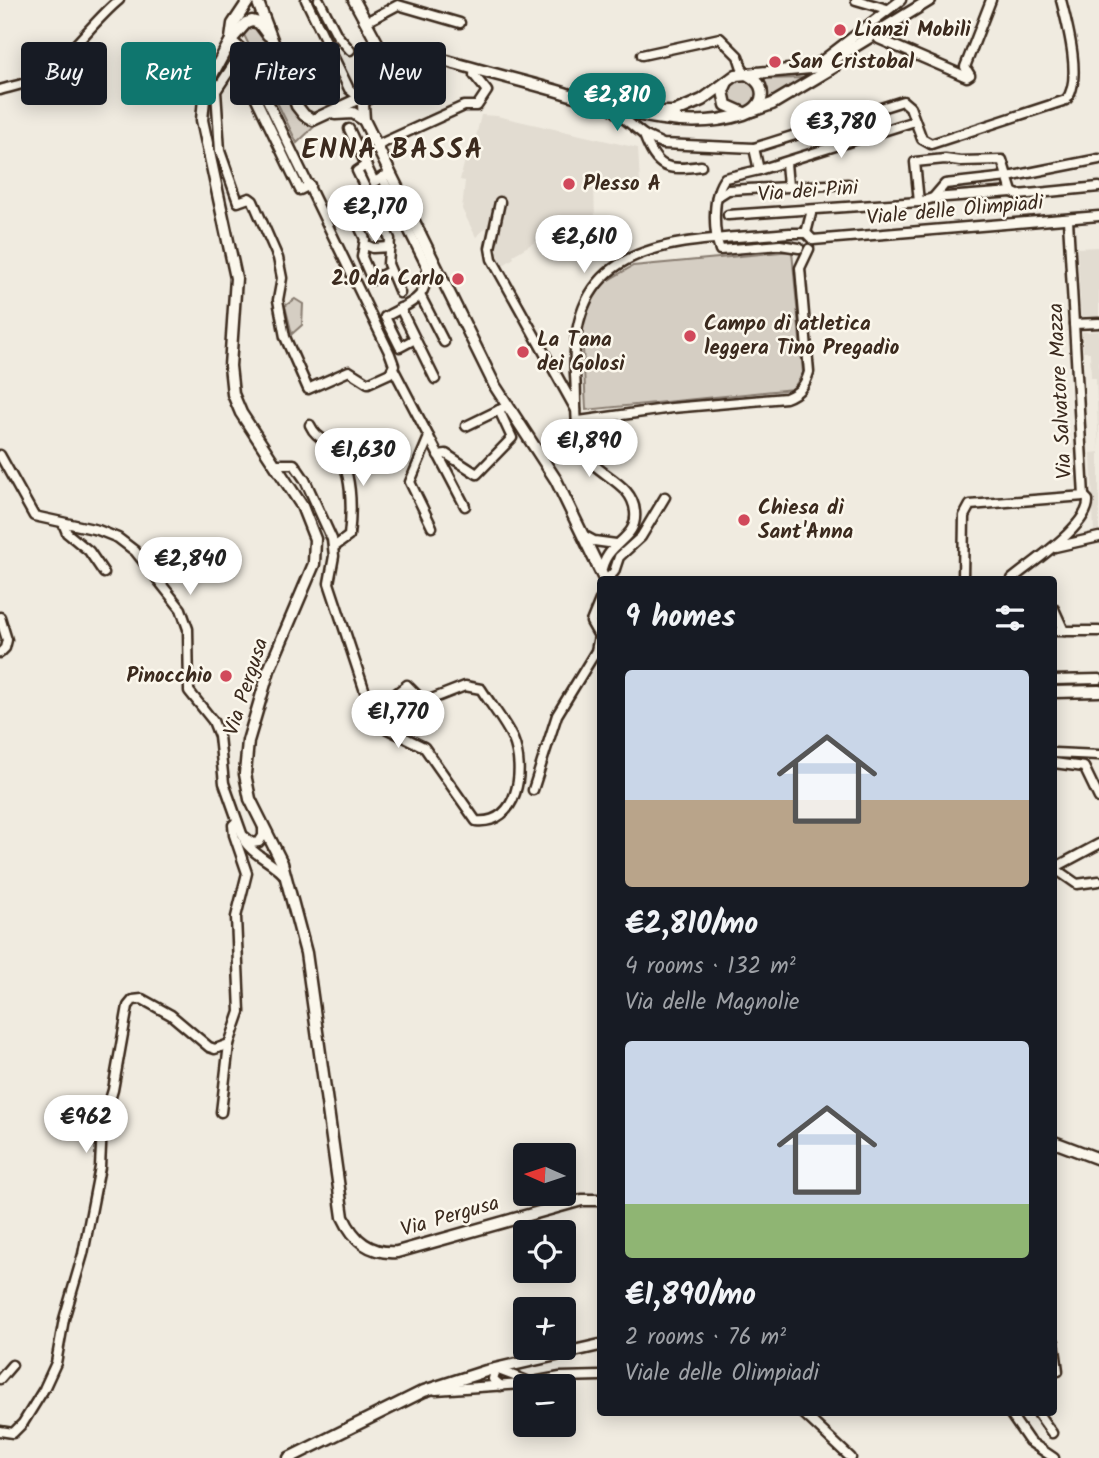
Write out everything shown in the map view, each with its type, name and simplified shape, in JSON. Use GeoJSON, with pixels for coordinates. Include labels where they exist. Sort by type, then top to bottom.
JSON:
{"type":"FeatureCollection","features":[{"type":"Feature","properties":{"kind":"main road","name":"Via Pergusa"},"geometry":{"type":"LineString","coordinates":[[249,0],[233,24],[231,40],[205,88],[202,120],[236,278],[230,366],[233,394],[310,522],[316,551],[310,579],[269,670],[248,741],[245,759],[247,788],[276,848],[306,953],[343,1217],[354,1237],[376,1251],[397,1252],[582,1200],[597,1200]]}},
{"type":"Feature","properties":{"kind":"main road"},"geometry":{"type":"LineString","coordinates":[[257,0],[268,35],[302,113],[313,120],[354,101]]}},
{"type":"Feature","properties":{"kind":"main road"},"geometry":{"type":"LineString","coordinates":[[355,0],[376,42]]}},
{"type":"Feature","properties":{"kind":"main road"},"geometry":{"type":"LineString","coordinates":[[559,92],[657,112],[682,110],[729,79],[810,70],[831,63],[930,0]]}},
{"type":"Feature","properties":{"kind":"main road"},"geometry":{"type":"LineString","coordinates":[[446,61],[614,110],[678,121],[719,119],[772,104],[940,0]]}},
{"type":"Feature","properties":{"kind":"main road"},"geometry":{"type":"LineString","coordinates":[[231,40],[246,23],[252,21],[258,23],[268,35]]}},
{"type":"Feature","properties":{"kind":"main road"},"geometry":{"type":"LineString","coordinates":[[729,79],[723,99],[732,110],[747,113],[757,106],[762,91],[757,81],[746,75]]}},
{"type":"Feature","properties":{"kind":"main road"},"geometry":{"type":"LineString","coordinates":[[363,105],[364,120],[386,175],[503,408],[556,480],[604,576]]}},
{"type":"Feature","properties":{"kind":"main road"},"geometry":{"type":"LineString","coordinates":[[331,114],[353,113],[364,120]]}},
{"type":"Feature","properties":{"kind":"main road"},"geometry":{"type":"LineString","coordinates":[[1057,692],[1099,691]]}},
{"type":"Feature","properties":{"kind":"main road"},"geometry":{"type":"LineString","coordinates":[[1057,1143],[1099,1160]]}},
{"type":"Feature","properties":{"kind":"main road"},"geometry":{"type":"LineString","coordinates":[[289,1458],[424,1391],[496,1369],[597,1346]]}},
{"type":"Feature","properties":{"kind":"street"},"geometry":{"type":"LineString","coordinates":[[0,90],[19,85],[50,69],[100,16],[119,0]]}},
{"type":"Feature","properties":{"kind":"street"},"geometry":{"type":"LineString","coordinates":[[306,0],[349,89],[354,91]]}},
{"type":"Feature","properties":{"kind":"street"},"geometry":{"type":"LineString","coordinates":[[319,0],[337,36],[350,50]]}},
{"type":"Feature","properties":{"kind":"street"},"geometry":{"type":"LineString","coordinates":[[856,0],[887,9]]}},
{"type":"Feature","properties":{"kind":"street"},"geometry":{"type":"LineString","coordinates":[[810,70],[901,0]]}},
{"type":"Feature","properties":{"kind":"street"},"geometry":{"type":"LineString","coordinates":[[878,39],[967,77],[970,75],[965,67],[990,0]]}},
{"type":"Feature","properties":{"kind":"street"},"geometry":{"type":"LineString","coordinates":[[614,110],[644,135],[673,146],[754,148],[903,101],[910,107],[922,139],[930,144],[1066,100],[1071,95],[1074,77],[1061,0]]}},
{"type":"Feature","properties":{"kind":"street"},"geometry":{"type":"LineString","coordinates":[[366,22],[398,5],[460,23]]}},
{"type":"Feature","properties":{"kind":"street"},"geometry":{"type":"LineString","coordinates":[[642,55],[720,38],[738,56],[746,75]]}},
{"type":"Feature","properties":{"kind":"street"},"geometry":{"type":"LineString","coordinates":[[230,69],[216,91],[220,151],[238,202],[249,198],[253,201],[278,258],[282,278],[278,300],[285,337],[308,389],[349,371],[368,383],[393,369]]}},
{"type":"Feature","properties":{"kind":"street"},"geometry":{"type":"LineString","coordinates":[[376,146],[464,106],[477,106],[487,91],[474,75],[475,69]]}},
{"type":"Feature","properties":{"kind":"street"},"geometry":{"type":"LineString","coordinates":[[267,105],[310,185],[390,354],[393,369],[465,506]]}},
{"type":"Feature","properties":{"kind":"street"},"geometry":{"type":"LineString","coordinates":[[614,110],[657,112]]}},
{"type":"Feature","properties":{"kind":"street"},"geometry":{"type":"LineString","coordinates":[[812,209],[805,233],[797,238],[799,248],[780,245],[720,250],[716,240],[717,197],[725,178],[786,163],[915,121]]}},
{"type":"Feature","properties":{"kind":"street"},"geometry":{"type":"LineString","coordinates":[[349,129],[374,182],[386,175],[427,267],[428,283],[421,297],[385,317],[400,347],[415,339]]}},
{"type":"Feature","properties":{"kind":"street"},"geometry":{"type":"LineString","coordinates":[[644,135],[652,156],[661,164],[676,170],[701,166]]}},
{"type":"Feature","properties":{"kind":"street"},"geometry":{"type":"LineString","coordinates":[[754,148],[759,170]]}},
{"type":"Feature","properties":{"kind":"street"},"geometry":{"type":"LineString","coordinates":[[919,202],[915,162],[998,159],[1004,163],[1012,192]]}},
{"type":"Feature","properties":{"kind":"street","name":"Via dei Pini"},"geometry":{"type":"LineString","coordinates":[[728,215],[919,202],[933,198],[945,184],[1008,177],[1099,159]]}},
{"type":"Feature","properties":{"kind":"street"},"geometry":{"type":"LineString","coordinates":[[786,163],[788,186]]}},
{"type":"Feature","properties":{"kind":"street"},"geometry":{"type":"LineString","coordinates":[[366,165],[357,171],[390,239],[390,271],[400,293]]}},
{"type":"Feature","properties":{"kind":"street"},"geometry":{"type":"LineString","coordinates":[[717,197],[728,191],[848,184]]}},
{"type":"Feature","properties":{"kind":"street"},"geometry":{"type":"LineString","coordinates":[[355,191],[365,187]]}},
{"type":"Feature","properties":{"kind":"street"},"geometry":{"type":"LineString","coordinates":[[933,198],[1012,192],[1018,195],[1099,187]]}},
{"type":"Feature","properties":{"kind":"street"},"geometry":{"type":"LineString","coordinates":[[336,199],[344,195],[366,244],[373,248],[390,247]]}},
{"type":"Feature","properties":{"kind":"street"},"geometry":{"type":"LineString","coordinates":[[500,202],[490,248],[492,259],[578,417]]}},
{"type":"Feature","properties":{"kind":"street","name":"Viale delle Olimpiadi"},"geometry":{"type":"LineString","coordinates":[[799,248],[1099,216]]}},
{"type":"Feature","properties":{"kind":"street","name":"Via Salvatore Mazza"},"geometry":{"type":"LineString","coordinates":[[963,576],[964,516],[970,505],[1084,496],[1068,220]]}},
{"type":"Feature","properties":{"kind":"street"},"geometry":{"type":"LineString","coordinates":[[604,576],[606,555],[633,526],[634,507],[629,494],[586,455],[580,441],[576,330],[580,313],[596,284],[617,266],[650,248],[805,233]]}},
{"type":"Feature","properties":{"kind":"street"},"geometry":{"type":"LineString","coordinates":[[578,417],[775,399],[795,394],[807,381],[809,372],[800,268],[811,245],[805,233]]}},
{"type":"Feature","properties":{"kind":"street"},"geometry":{"type":"LineString","coordinates":[[366,244],[362,257],[372,280],[390,271]]}},
{"type":"Feature","properties":{"kind":"street"},"geometry":{"type":"LineString","coordinates":[[421,297],[444,342]]}},
{"type":"Feature","properties":{"kind":"street"},"geometry":{"type":"LineString","coordinates":[[400,308],[435,379]]}},
{"type":"Feature","properties":{"kind":"street"},"geometry":{"type":"LineString","coordinates":[[1074,324],[1099,323]]}},
{"type":"Feature","properties":{"kind":"street"},"geometry":{"type":"LineString","coordinates":[[438,455],[446,454],[477,474],[512,438],[503,408],[466,426]]}},
{"type":"Feature","properties":{"kind":"street"},"geometry":{"type":"LineString","coordinates":[[310,425],[318,439],[335,450],[349,485],[349,536],[334,547]]}},
{"type":"Feature","properties":{"kind":"street"},"geometry":{"type":"LineString","coordinates":[[429,437],[410,482],[432,527]]}},
{"type":"Feature","properties":{"kind":"street"},"geometry":{"type":"LineString","coordinates":[[0,455],[34,516],[98,530],[118,538],[135,551],[181,609],[188,629],[189,691],[217,729],[224,783],[237,821],[250,850],[275,864],[286,877]]}},
{"type":"Feature","properties":{"kind":"street"},"geometry":{"type":"LineString","coordinates":[[277,464],[294,464],[325,519],[334,547],[329,583],[370,708],[381,726],[424,747],[476,821],[495,820],[510,806],[515,797],[517,775],[512,738],[481,689],[465,686],[424,702],[407,685],[384,703],[370,708]]}},
{"type":"Feature","properties":{"kind":"street"},"geometry":{"type":"LineString","coordinates":[[1016,576],[1052,547],[1087,512],[1088,499],[1084,496]]}},
{"type":"Feature","properties":{"kind":"street"},"geometry":{"type":"LineString","coordinates":[[606,576],[614,572],[619,557],[641,537],[665,497]]}},
{"type":"Feature","properties":{"kind":"street"},"geometry":{"type":"LineString","coordinates":[[63,523],[67,533],[89,551],[104,573]]}},
{"type":"Feature","properties":{"kind":"street"},"geometry":{"type":"LineString","coordinates":[[583,535],[600,542],[617,544]]}},
{"type":"Feature","properties":{"kind":"street"},"geometry":{"type":"LineString","coordinates":[[1052,547],[1099,537]]}},
{"type":"Feature","properties":{"kind":"street"},"geometry":{"type":"LineString","coordinates":[[600,542],[592,553],[606,555]]}},
{"type":"Feature","properties":{"kind":"street"},"geometry":{"type":"LineString","coordinates":[[597,607],[591,622],[597,632]]}},
{"type":"Feature","properties":{"kind":"street"},"geometry":{"type":"LineString","coordinates":[[1057,615],[1064,631]]}},
{"type":"Feature","properties":{"kind":"street"},"geometry":{"type":"LineString","coordinates":[[0,617],[7,640],[0,653]]}},
{"type":"Feature","properties":{"kind":"street"},"geometry":{"type":"LineString","coordinates":[[1057,631],[1099,631]]}},
{"type":"Feature","properties":{"kind":"street"},"geometry":{"type":"LineString","coordinates":[[533,790],[557,715],[597,646]]}},
{"type":"Feature","properties":{"kind":"street"},"geometry":{"type":"LineString","coordinates":[[1057,680],[1099,680]]}},
{"type":"Feature","properties":{"kind":"street"},"geometry":{"type":"LineString","coordinates":[[1057,753],[1099,755]]}},
{"type":"Feature","properties":{"kind":"street"},"geometry":{"type":"LineString","coordinates":[[1057,763],[1084,767],[1099,798]]}},
{"type":"Feature","properties":{"kind":"street"},"geometry":{"type":"LineString","coordinates":[[221,1112],[229,1044],[240,1012],[236,917],[247,873],[234,835],[233,825],[237,821]]}},
{"type":"Feature","properties":{"kind":"street"},"geometry":{"type":"LineString","coordinates":[[252,843],[259,842],[263,836],[263,822]]}},
{"type":"Feature","properties":{"kind":"street"},"geometry":{"type":"LineString","coordinates":[[243,835],[252,843],[276,848]]}},
{"type":"Feature","properties":{"kind":"street"},"geometry":{"type":"LineString","coordinates":[[1057,866],[1099,844]]}},
{"type":"Feature","properties":{"kind":"street"},"geometry":{"type":"LineString","coordinates":[[261,855],[269,855],[276,848]]}},
{"type":"Feature","properties":{"kind":"street"},"geometry":{"type":"LineString","coordinates":[[1057,870],[1077,884],[1099,881]]}},
{"type":"Feature","properties":{"kind":"street"},"geometry":{"type":"LineString","coordinates":[[0,1431],[13,1433],[23,1423],[56,1363],[64,1319],[83,1254],[100,1167],[102,1126],[113,1090],[128,1006],[133,1000],[142,999],[171,1015],[209,1047],[215,1049],[229,1044]]}},
{"type":"Feature","properties":{"kind":"street"},"geometry":{"type":"LineString","coordinates":[[520,1374],[522,1363]]}},
{"type":"Feature","properties":{"kind":"street"},"geometry":{"type":"LineString","coordinates":[[1057,1364],[1058,1371]]}},
{"type":"Feature","properties":{"kind":"street"},"geometry":{"type":"LineString","coordinates":[[0,1380],[12,1365]]}},
{"type":"Feature","properties":{"kind":"street"},"geometry":{"type":"LineString","coordinates":[[501,1385],[493,1379],[496,1369],[513,1377]]}},
{"type":"Feature","properties":{"kind":"street"},"geometry":{"type":"LineString","coordinates":[[576,1378],[597,1376]]}},
{"type":"Feature","properties":{"kind":"street"},"geometry":{"type":"LineString","coordinates":[[424,1391],[513,1384]]}},
{"type":"Feature","properties":{"kind":"street"},"geometry":{"type":"LineString","coordinates":[[806,1416],[851,1458]]}},
{"type":"Feature","properties":{"kind":"street"},"geometry":{"type":"LineString","coordinates":[[1012,1416],[1029,1441],[1054,1458]]}},
{"type":"Feature","properties":{"kind":"street"},"geometry":{"type":"LineString","coordinates":[[1040,1416],[1052,1433]]}},
{"type":"Feature","properties":{"kind":"shaded area"},"geometry":{"type":"Polygon","coordinates":[[[249,25],[258,29],[266,42],[247,42],[244,35],[249,25]]]}},
{"type":"Feature","properties":{"kind":"shaded area"},"geometry":{"type":"Polygon","coordinates":[[[804,78],[767,100],[762,79],[804,78]]]}},
{"type":"Feature","properties":{"kind":"shaded area"},"geometry":{"type":"Polygon","coordinates":[[[742,79],[753,83],[757,94],[753,105],[742,109],[731,105],[727,94],[731,83],[742,79]]]}},
{"type":"Feature","properties":{"kind":"shaded area"},"geometry":{"type":"Polygon","coordinates":[[[278,105],[292,105],[302,118],[315,126],[297,143],[278,105]]]}},
{"type":"Feature","properties":{"kind":"shaded area"},"geometry":{"type":"Polygon","coordinates":[[[481,115],[497,116],[638,148],[640,184],[594,187],[595,218],[578,237],[547,235],[513,255],[514,258],[502,266],[495,244],[502,216],[497,201],[489,225],[476,237],[462,209],[465,181],[460,180],[468,148],[473,149],[481,115]]]}},
{"type":"Feature","properties":{"kind":"shaded area"},"geometry":{"type":"Polygon","coordinates":[[[1099,247],[1099,317],[1081,318],[1077,248],[1099,247]]]}},
{"type":"Feature","properties":{"kind":"shaded area","name":"Campo di atletica leggera Tino Pregadio"},"geometry":{"type":"Polygon","coordinates":[[[792,251],[803,373],[793,389],[586,410],[582,328],[590,303],[605,282],[633,266],[792,251]]]}},
{"type":"Feature","properties":{"kind":"shaded area"},"geometry":{"type":"Polygon","coordinates":[[[295,299],[303,304],[302,325],[292,334],[285,306],[295,299]]]}},
{"type":"Feature","properties":{"kind":"shaded area"},"geometry":{"type":"Polygon","coordinates":[[[1099,331],[1099,452],[1096,378],[1091,378],[1090,352],[1083,352],[1082,332],[1099,331]]]}},
{"type":"Feature","properties":{"kind":"shaded area"},"geometry":{"type":"Polygon","coordinates":[[[1099,452],[1099,533],[1094,534],[1091,453],[1099,452]]]}},
{"type":"Feature","properties":{"kind":"place","name":"Lianzi Mobili"},"geometry":{"type":"Point","coordinates":[840,30]}},
{"type":"Feature","properties":{"kind":"place","name":"San Cristobal"},"geometry":{"type":"Point","coordinates":[775,62]}},
{"type":"Feature","properties":{"kind":"place","name":"Plesso A"},"geometry":{"type":"Point","coordinates":[569,184]}},
{"type":"Feature","properties":{"kind":"place","name":"2.0 da Carlo"},"geometry":{"type":"Point","coordinates":[458,279]}},
{"type":"Feature","properties":{"kind":"place","name":"Campo di atletica leggera Tino Pregadio"},"geometry":{"type":"Point","coordinates":[690,336]}},
{"type":"Feature","properties":{"kind":"place","name":"La Tana dei Golosi"},"geometry":{"type":"Point","coordinates":[523,352]}},
{"type":"Feature","properties":{"kind":"place","name":"Chiesa di Sant'Anna"},"geometry":{"type":"Point","coordinates":[744,520]}},
{"type":"Feature","properties":{"kind":"place","name":"Pinocchio"},"geometry":{"type":"Point","coordinates":[226,676]}},
{"type":"Feature","properties":{"kind":"district","name":"ENNA BASSA"},"geometry":{"type":"Point","coordinates":[393,150]}}]}
